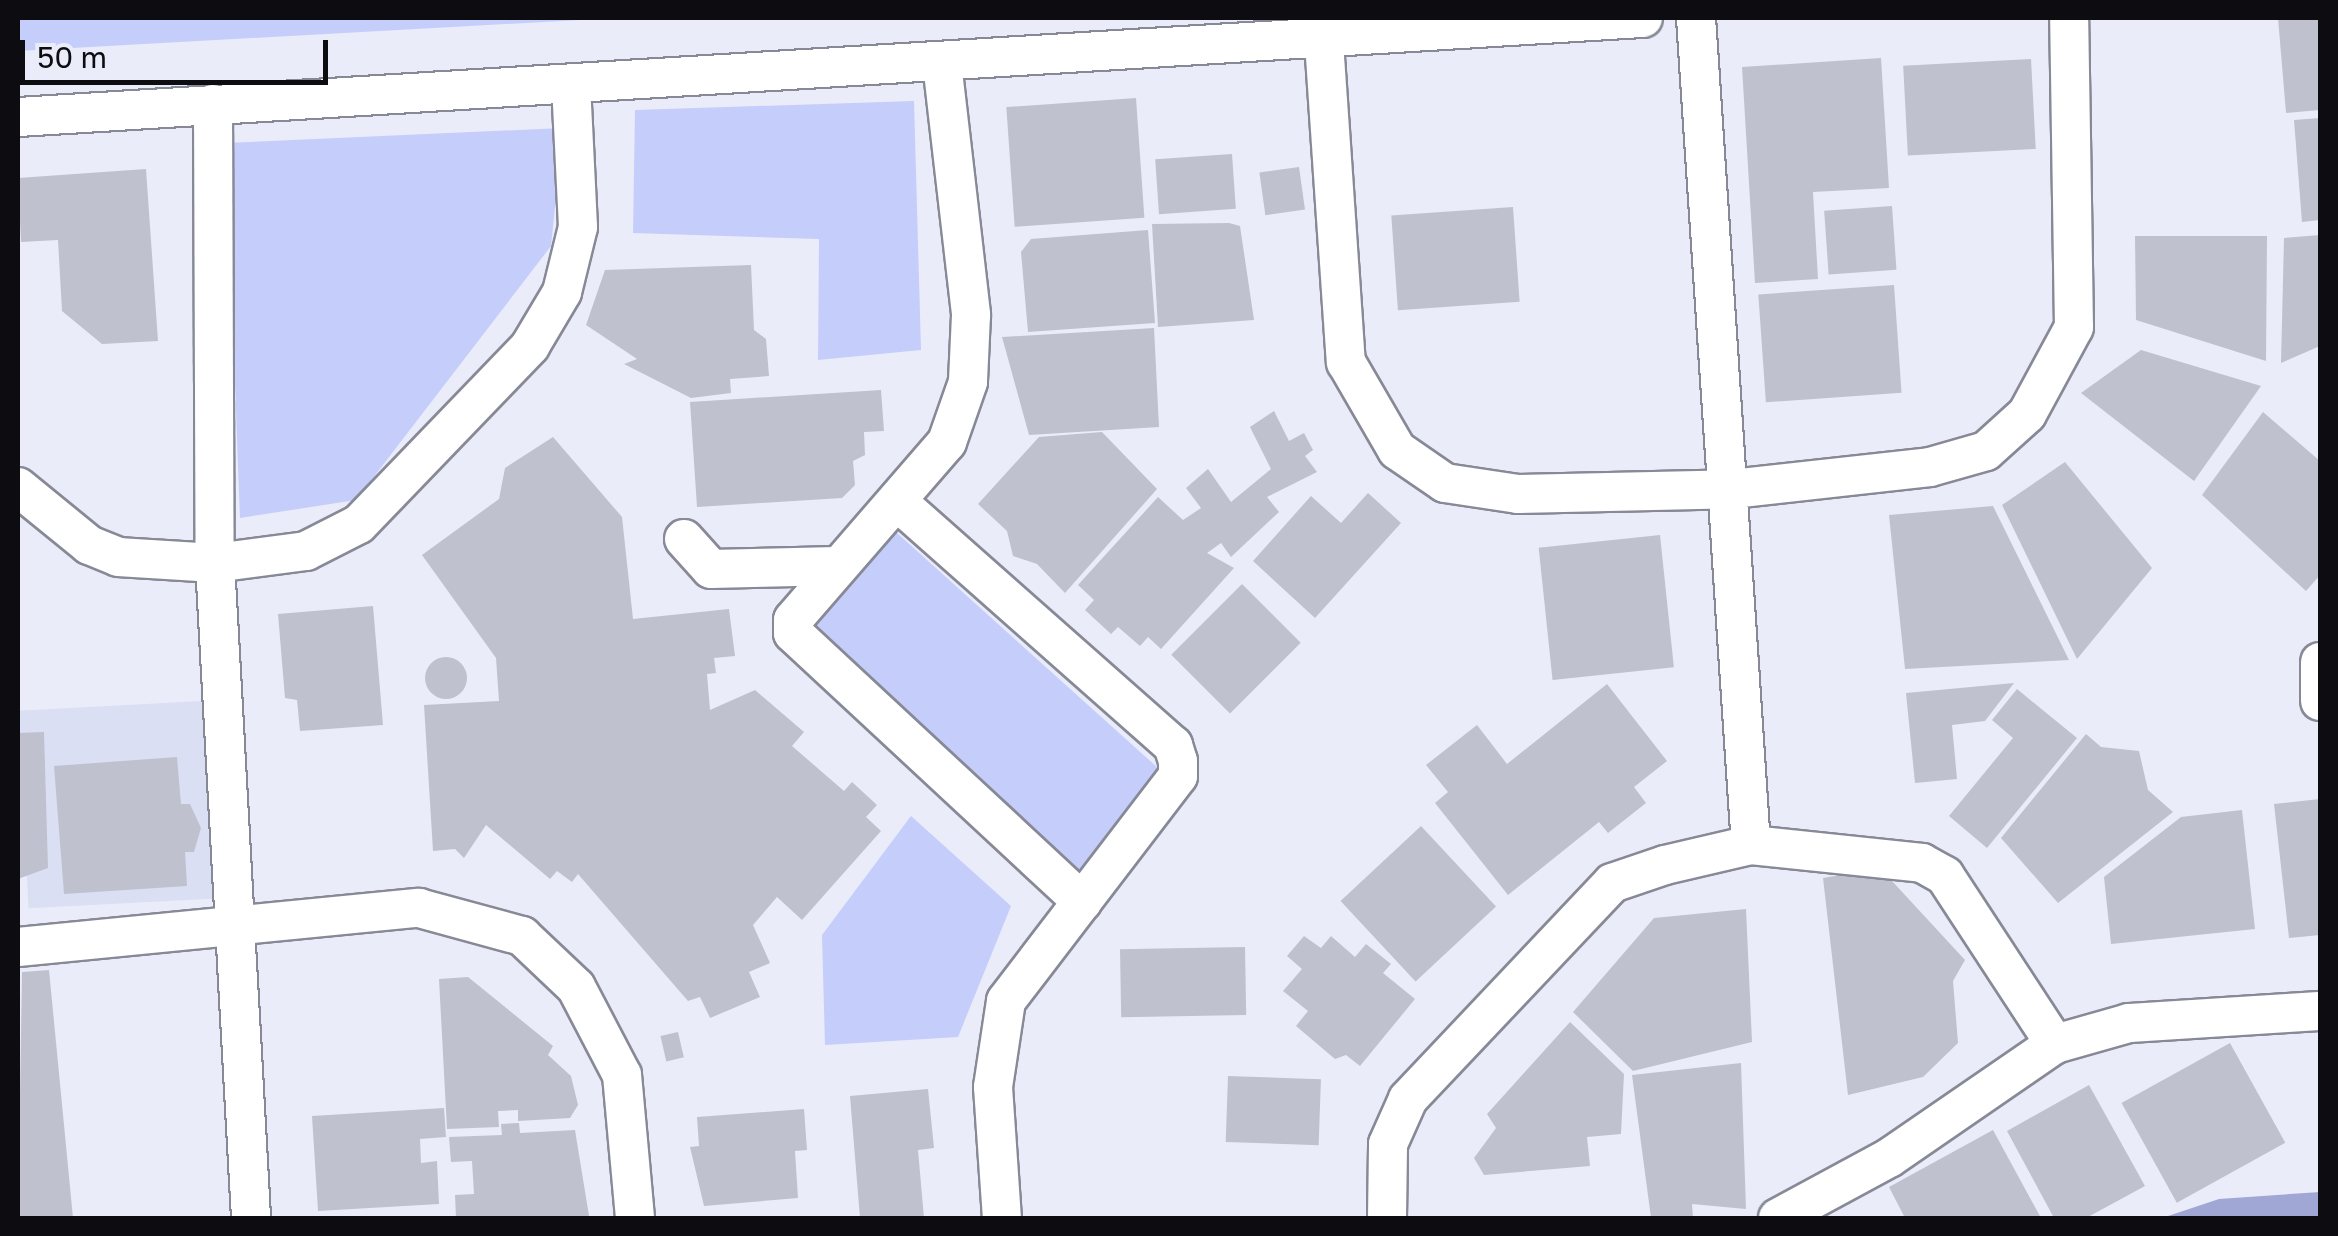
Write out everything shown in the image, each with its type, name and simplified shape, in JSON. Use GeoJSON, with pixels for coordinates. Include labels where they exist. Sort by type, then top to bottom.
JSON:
{"type":"FeatureCollection","features":[{"type":"Feature","properties":{"kind":"street"},"geometry":{"type":"LineString","coordinates":[[18,117],[1324,42],[1642,18]]}},
{"type":"Feature","properties":{"kind":"street"},"geometry":{"type":"LineString","coordinates":[[1696,18],[1732,489],[1751,846]]}},
{"type":"Feature","properties":{"kind":"street"},"geometry":{"type":"LineString","coordinates":[[1324,42],[1346,362],[1397,450],[1445,483],[1518,494],[1732,489],[1930,467],[1986,450],[2028,414],[2074,327],[2069,18]]}},
{"type":"Feature","properties":{"kind":"street"},"geometry":{"type":"LineString","coordinates":[[942,63],[971,315],[968,382],[947,442],[794,620],[798,646],[1082,902]]}},
{"type":"Feature","properties":{"kind":"street"},"geometry":{"type":"LineString","coordinates":[[18,487],[89,545],[118,557],[215,563],[306,551],[359,524],[530,346],[562,292],[578,227],[571,86]]}},
{"type":"Feature","properties":{"kind":"street"},"geometry":{"type":"LineString","coordinates":[[214,104],[215,563],[251,1218]]}},
{"type":"Feature","properties":{"kind":"street"},"geometry":{"type":"LineString","coordinates":[[898,503],[1173,745],[1178,776],[1006,1001],[993,1087],[1002,1218]]}},
{"type":"Feature","properties":{"kind":"street"},"geometry":{"type":"LineString","coordinates":[[684,539],[711,569],[837,566]]}},
{"type":"Feature","properties":{"kind":"street"},"geometry":{"type":"LineString","coordinates":[[2320,662],[2320,701]]}},
{"type":"Feature","properties":{"kind":"street"},"geometry":{"type":"LineString","coordinates":[[1387,1218],[1388,1144],[1408,1099],[1565,929],[1612,883],[1751,846],[1900,856],[1945,876],[2055,1044]]}},
{"type":"Feature","properties":{"kind":"street"},"geometry":{"type":"LineString","coordinates":[[18,947],[420,908],[522,936],[576,987],[622,1075],[635,1218]]}},
{"type":"Feature","properties":{"kind":"street"},"geometry":{"type":"LineString","coordinates":[[1778,1218],[1890,1158],[2055,1044],[2129,1023],[2320,1011]]}},
{"type":"Feature","properties":{"kind":"shaded area"},"geometry":{"type":"Polygon","coordinates":[[[18,18],[616,18],[18,51],[18,18]]]}},
{"type":"Feature","properties":{"kind":"shaded area"},"geometry":{"type":"Polygon","coordinates":[[[914,101],[921,350],[818,360],[819,239],[633,233],[635,110],[914,101]]]}},
{"type":"Feature","properties":{"kind":"shaded area"},"geometry":{"type":"Polygon","coordinates":[[[563,128],[551,246],[356,500],[240,518],[226,143],[563,128]]]}},
{"type":"Feature","properties":{"kind":"shaded area"},"geometry":{"type":"Polygon","coordinates":[[[887,524],[1166,775],[1075,875],[797,624],[887,524]]]}},
{"type":"Feature","properties":{"kind":"shaded area"},"geometry":{"type":"Polygon","coordinates":[[[202,701],[212,899],[29,908],[18,711],[202,701]]]}},
{"type":"Feature","properties":{"kind":"shaded area"},"geometry":{"type":"Polygon","coordinates":[[[911,816],[1011,906],[958,1037],[825,1045],[822,935],[911,816]]]}},
{"type":"Feature","properties":{"kind":"shaded area"},"geometry":{"type":"Polygon","coordinates":[[[2320,1192],[2320,1218],[2162,1218],[2219,1199],[2320,1192]]]}},
{"type":"Feature","properties":{"kind":"building"},"geometry":{"type":"Polygon","coordinates":[[[2278,18],[2320,18],[2320,110],[2286,113],[2278,18]]]}},
{"type":"Feature","properties":{"kind":"building"},"geometry":{"type":"Polygon","coordinates":[[[1881,58],[1889,188],[1813,192],[1818,279],[1755,283],[1742,67],[1881,58]]]}},
{"type":"Feature","properties":{"kind":"building"},"geometry":{"type":"Polygon","coordinates":[[[2031,59],[2036,149],[1908,156],[1903,66],[2031,59]]]}},
{"type":"Feature","properties":{"kind":"building"},"geometry":{"type":"Polygon","coordinates":[[[1136,98],[1144,218],[1015,227],[1006,107],[1136,98]]]}},
{"type":"Feature","properties":{"kind":"building"},"geometry":{"type":"Polygon","coordinates":[[[2320,118],[2320,220],[2302,222],[2294,120],[2320,118]]]}},
{"type":"Feature","properties":{"kind":"building"},"geometry":{"type":"Polygon","coordinates":[[[1232,154],[1236,209],[1159,214],[1155,159],[1232,154]]]}},
{"type":"Feature","properties":{"kind":"building"},"geometry":{"type":"Polygon","coordinates":[[[1299,167],[1305,210],[1265,215],[1259,173],[1299,167]]]}},
{"type":"Feature","properties":{"kind":"building"},"geometry":{"type":"Polygon","coordinates":[[[146,169],[158,341],[102,344],[62,311],[58,240],[21,242],[18,178],[146,169]]]}},
{"type":"Feature","properties":{"kind":"building"},"geometry":{"type":"Polygon","coordinates":[[[1892,206],[1896,270],[1829,275],[1824,211],[1892,206]]]}},
{"type":"Feature","properties":{"kind":"building"},"geometry":{"type":"Polygon","coordinates":[[[1513,207],[1520,302],[1398,310],[1391,216],[1513,207]]]}},
{"type":"Feature","properties":{"kind":"building"},"geometry":{"type":"Polygon","coordinates":[[[1152,224],[1240,226],[1254,320],[1158,327],[1152,224]]]}},
{"type":"Feature","properties":{"kind":"building"},"geometry":{"type":"Polygon","coordinates":[[[1148,230],[1155,323],[1028,332],[1021,252],[1031,239],[1148,230]]]}},
{"type":"Feature","properties":{"kind":"building"},"geometry":{"type":"Polygon","coordinates":[[[2320,235],[2320,346],[2281,363],[2284,238],[2320,235]]]}},
{"type":"Feature","properties":{"kind":"building"},"geometry":{"type":"Polygon","coordinates":[[[2135,236],[2267,236],[2266,361],[2136,320],[2135,236]]]}},
{"type":"Feature","properties":{"kind":"building"},"geometry":{"type":"Polygon","coordinates":[[[751,265],[754,330],[766,339],[769,376],[730,379],[731,393],[691,398],[624,364],[637,359],[586,325],[605,270],[751,265]]]}},
{"type":"Feature","properties":{"kind":"building"},"geometry":{"type":"Polygon","coordinates":[[[1894,285],[1902,393],[1766,402],[1758,294],[1894,285]]]}},
{"type":"Feature","properties":{"kind":"building"},"geometry":{"type":"Polygon","coordinates":[[[1154,328],[1159,427],[1029,435],[1002,337],[1154,328]]]}},
{"type":"Feature","properties":{"kind":"building"},"geometry":{"type":"Polygon","coordinates":[[[2141,350],[2261,386],[2194,481],[2081,393],[2141,350]]]}},
{"type":"Feature","properties":{"kind":"building"},"geometry":{"type":"Polygon","coordinates":[[[881,390],[884,431],[864,432],[865,455],[853,461],[855,485],[842,498],[697,507],[690,402],[881,390]]]}},
{"type":"Feature","properties":{"kind":"building"},"geometry":{"type":"Polygon","coordinates":[[[1274,411],[1289,441],[1304,433],[1313,450],[1305,456],[1317,472],[1267,497],[1279,512],[1231,557],[1221,543],[1207,553],[1234,568],[1161,649],[1148,637],[1140,646],[1118,627],[1111,634],[1085,610],[1094,600],[1078,585],[1158,497],[1183,520],[1201,508],[1186,488],[1208,469],[1231,502],[1271,469],[1250,427],[1274,411]]]}},
{"type":"Feature","properties":{"kind":"building"},"geometry":{"type":"Polygon","coordinates":[[[2263,412],[2320,461],[2320,575],[2306,591],[2202,495],[2263,412]]]}},
{"type":"Feature","properties":{"kind":"building"},"geometry":{"type":"Polygon","coordinates":[[[1102,432],[1157,489],[1065,593],[1037,564],[1013,556],[1007,531],[978,504],[1039,437],[1102,432]]]}},
{"type":"Feature","properties":{"kind":"building"},"geometry":{"type":"Polygon","coordinates":[[[553,437],[622,517],[633,619],[729,609],[735,656],[714,658],[716,673],[707,674],[710,710],[755,690],[804,732],[792,746],[844,791],[852,782],[877,805],[866,817],[881,831],[802,920],[777,897],[753,925],[770,963],[749,972],[760,997],[710,1018],[700,997],[688,1001],[578,874],[572,882],[557,871],[550,879],[486,825],[464,858],[455,849],[433,851],[424,705],[499,701],[496,658],[422,555],[499,499],[505,468],[553,437]]]}},
{"type":"Feature","properties":{"kind":"building"},"geometry":{"type":"Polygon","coordinates":[[[2065,462],[2152,568],[2077,659],[2002,505],[2065,462]]]}},
{"type":"Feature","properties":{"kind":"building"},"geometry":{"type":"Polygon","coordinates":[[[1368,493],[1401,523],[1315,618],[1253,561],[1311,496],[1341,523],[1368,493]]]}},
{"type":"Feature","properties":{"kind":"building"},"geometry":{"type":"Polygon","coordinates":[[[1993,506],[2069,660],[1905,669],[1889,515],[1993,506]]]}},
{"type":"Feature","properties":{"kind":"building"},"geometry":{"type":"Polygon","coordinates":[[[1660,535],[1674,667],[1553,680],[1539,548],[1660,535]]]}},
{"type":"Feature","properties":{"kind":"building"},"geometry":{"type":"Polygon","coordinates":[[[1242,584],[1301,643],[1230,713],[1171,655],[1242,584]]]}},
{"type":"Feature","properties":{"kind":"building"},"geometry":{"type":"Polygon","coordinates":[[[373,606],[383,725],[300,731],[297,700],[285,698],[278,614],[373,606]]]}},
{"type":"Feature","properties":{"kind":"building"},"geometry":{"type":"Polygon","coordinates":[[[446,657],[461,663],[467,678],[461,693],[446,699],[431,693],[425,678],[431,663],[446,657]]]}},
{"type":"Feature","properties":{"kind":"building"},"geometry":{"type":"Polygon","coordinates":[[[2014,683],[1985,721],[1952,725],[1957,779],[1915,783],[1906,693],[2014,683]]]}},
{"type":"Feature","properties":{"kind":"building"},"geometry":{"type":"Polygon","coordinates":[[[1607,684],[1667,761],[1634,787],[1646,803],[1608,833],[1599,822],[1508,895],[1435,803],[1448,792],[1426,765],[1477,725],[1507,764],[1607,684]]]}},
{"type":"Feature","properties":{"kind":"building"},"geometry":{"type":"Polygon","coordinates":[[[2017,689],[2077,738],[1987,848],[1949,816],[2013,738],[1992,720],[2017,689]]]}},
{"type":"Feature","properties":{"kind":"building"},"geometry":{"type":"Polygon","coordinates":[[[44,732],[48,868],[18,879],[18,733],[44,732]]]}},
{"type":"Feature","properties":{"kind":"building"},"geometry":{"type":"Polygon","coordinates":[[[2086,734],[2101,747],[2139,751],[2148,790],[2173,812],[2058,903],[2001,838],[2086,734]]]}},
{"type":"Feature","properties":{"kind":"building"},"geometry":{"type":"Polygon","coordinates":[[[177,757],[181,804],[190,804],[201,828],[194,852],[185,852],[187,886],[64,894],[54,766],[177,757]]]}},
{"type":"Feature","properties":{"kind":"building"},"geometry":{"type":"Polygon","coordinates":[[[2320,799],[2320,935],[2289,938],[2274,804],[2320,799]]]}},
{"type":"Feature","properties":{"kind":"building"},"geometry":{"type":"Polygon","coordinates":[[[2242,810],[2255,929],[2111,944],[2104,877],[2181,817],[2242,810]]]}},
{"type":"Feature","properties":{"kind":"building"},"geometry":{"type":"Polygon","coordinates":[[[1421,826],[1496,906],[1416,981],[1341,901],[1421,826]]]}},
{"type":"Feature","properties":{"kind":"building"},"geometry":{"type":"Polygon","coordinates":[[[1880,868],[1965,960],[1953,981],[1958,1043],[1923,1077],[1848,1095],[1823,878],[1880,868]]]}},
{"type":"Feature","properties":{"kind":"building"},"geometry":{"type":"Polygon","coordinates":[[[1746,909],[1752,1042],[1633,1071],[1573,1012],[1654,918],[1746,909]]]}},
{"type":"Feature","properties":{"kind":"building"},"geometry":{"type":"Polygon","coordinates":[[[1304,936],[1321,948],[1331,936],[1355,957],[1366,944],[1391,964],[1383,973],[1415,999],[1360,1066],[1346,1055],[1335,1059],[1296,1026],[1308,1011],[1283,991],[1302,969],[1287,956],[1304,936]]]}},
{"type":"Feature","properties":{"kind":"building"},"geometry":{"type":"Polygon","coordinates":[[[1245,947],[1246,1015],[1121,1017],[1120,949],[1245,947]]]}},
{"type":"Feature","properties":{"kind":"building"},"geometry":{"type":"Polygon","coordinates":[[[49,970],[73,1218],[18,1218],[22,972],[49,970]]]}},
{"type":"Feature","properties":{"kind":"building"},"geometry":{"type":"Polygon","coordinates":[[[468,977],[553,1046],[548,1055],[571,1076],[578,1105],[570,1118],[518,1121],[518,1110],[498,1111],[499,1127],[447,1129],[439,979],[468,977]]]}},
{"type":"Feature","properties":{"kind":"building"},"geometry":{"type":"Polygon","coordinates":[[[1570,1022],[1624,1074],[1621,1134],[1587,1137],[1590,1166],[1484,1175],[1474,1158],[1496,1128],[1487,1114],[1570,1022]]]}},
{"type":"Feature","properties":{"kind":"building"},"geometry":{"type":"Polygon","coordinates":[[[678,1032],[684,1057],[666,1061],[660,1036],[678,1032]]]}},
{"type":"Feature","properties":{"kind":"building"},"geometry":{"type":"Polygon","coordinates":[[[2230,1043],[2285,1143],[2177,1203],[2122,1103],[2230,1043]]]}},
{"type":"Feature","properties":{"kind":"building"},"geometry":{"type":"Polygon","coordinates":[[[1741,1063],[1746,1209],[1692,1204],[1693,1218],[1651,1218],[1632,1075],[1741,1063]]]}},
{"type":"Feature","properties":{"kind":"building"},"geometry":{"type":"Polygon","coordinates":[[[1228,1076],[1321,1079],[1319,1145],[1226,1142],[1228,1076]]]}},
{"type":"Feature","properties":{"kind":"building"},"geometry":{"type":"Polygon","coordinates":[[[2089,1085],[2145,1186],[2086,1218],[2054,1218],[2007,1131],[2089,1085]]]}},
{"type":"Feature","properties":{"kind":"building"},"geometry":{"type":"Polygon","coordinates":[[[928,1089],[934,1148],[918,1150],[924,1218],[860,1218],[850,1096],[928,1089]]]}},
{"type":"Feature","properties":{"kind":"building"},"geometry":{"type":"Polygon","coordinates":[[[444,1108],[446,1137],[420,1139],[421,1163],[437,1161],[439,1204],[318,1211],[312,1116],[444,1108]]]}},
{"type":"Feature","properties":{"kind":"building"},"geometry":{"type":"Polygon","coordinates":[[[804,1109],[807,1150],[795,1151],[798,1198],[704,1206],[690,1147],[699,1146],[697,1117],[804,1109]]]}},
{"type":"Feature","properties":{"kind":"building"},"geometry":{"type":"Polygon","coordinates":[[[519,1123],[520,1133],[575,1130],[589,1216],[456,1218],[455,1195],[474,1194],[472,1161],[451,1162],[449,1137],[502,1135],[501,1124],[519,1123]]]}},
{"type":"Feature","properties":{"kind":"building"},"geometry":{"type":"Polygon","coordinates":[[[1993,1130],[2041,1218],[1905,1218],[1889,1187],[1993,1130]]]}}]}
